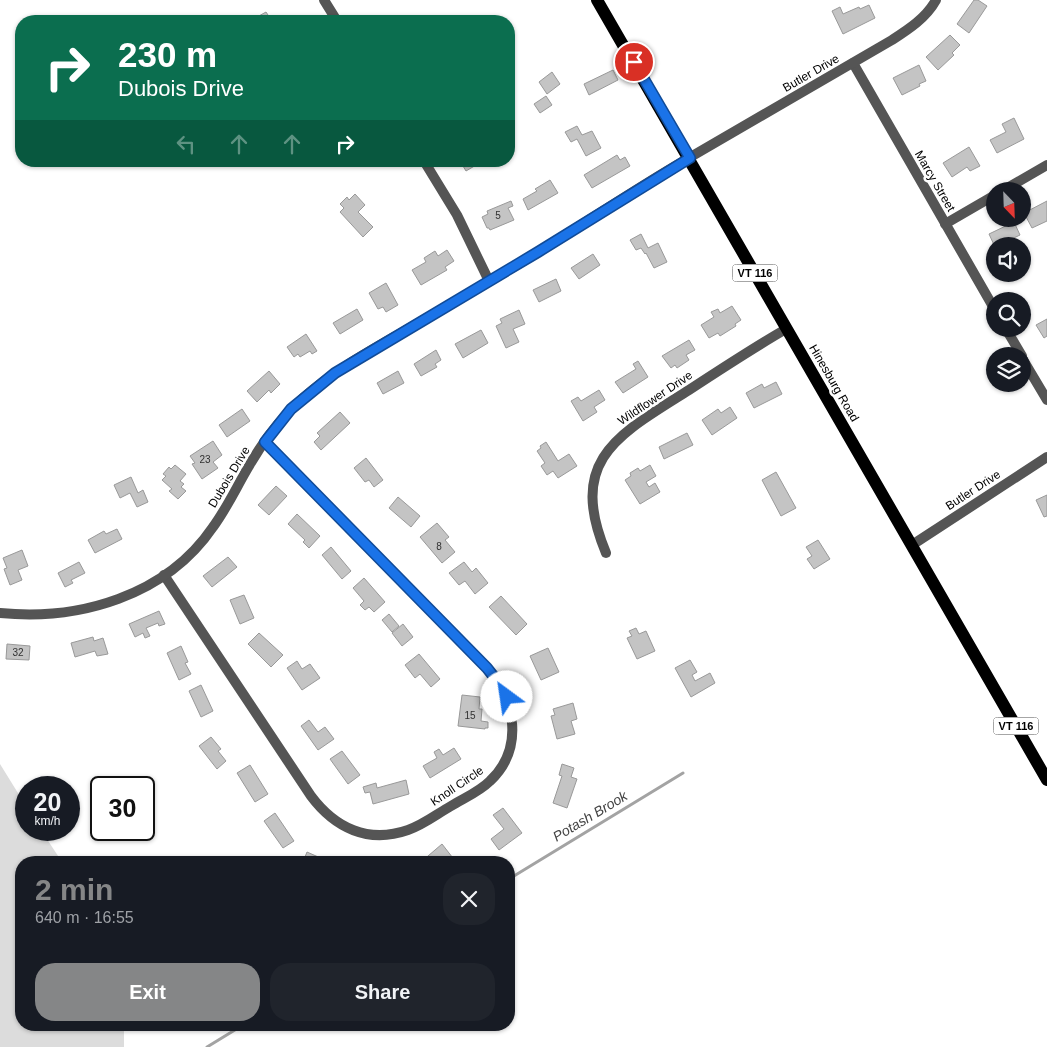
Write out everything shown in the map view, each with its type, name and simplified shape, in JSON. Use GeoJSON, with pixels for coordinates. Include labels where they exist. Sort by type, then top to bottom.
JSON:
{"type":"FeatureCollection","features":[{"type":"Feature","properties":{"kind":"main road","name":"Hinesburg Road"},"geometry":{"type":"LineString","coordinates":[[597,0],[690,158],[786,329],[1047,780]]}},
{"type":"Feature","properties":{"kind":"street"},"geometry":{"type":"LineString","coordinates":[[324,0],[333,15]]}},
{"type":"Feature","properties":{"kind":"street","name":"Butler Drive"},"geometry":{"type":"LineString","coordinates":[[690,158],[917,24],[936,0]]}},
{"type":"Feature","properties":{"kind":"street","name":"Marcy Street"},"geometry":{"type":"LineString","coordinates":[[852,63],[986,295]]}},
{"type":"Feature","properties":{"kind":"street","name":"Dubois Drive"},"geometry":{"type":"LineString","coordinates":[[0,613],[40,615],[79,611],[131,594],[164,575],[192,552],[212,529],[250,464],[291,409],[335,373],[489,282],[690,158]]}},
{"type":"Feature","properties":{"kind":"street"},"geometry":{"type":"LineString","coordinates":[[1018,182],[1047,166]]}},
{"type":"Feature","properties":{"kind":"street"},"geometry":{"type":"LineString","coordinates":[[428,167],[457,215],[489,282]]}},
{"type":"Feature","properties":{"kind":"street"},"geometry":{"type":"LineString","coordinates":[[945,224],[986,200]]}},
{"type":"Feature","properties":{"kind":"street","name":"Wildflower Drive"},"geometry":{"type":"LineString","coordinates":[[606,553],[592,510],[592,496],[599,466],[607,450],[618,437],[660,408],[786,329]]}},
{"type":"Feature","properties":{"kind":"street"},"geometry":{"type":"LineString","coordinates":[[1031,373],[1047,400]]}},
{"type":"Feature","properties":{"kind":"street"},"geometry":{"type":"LineString","coordinates":[[1037,383],[1047,377]]}},
{"type":"Feature","properties":{"kind":"street","name":"Knoll Circle"},"geometry":{"type":"LineString","coordinates":[[164,575],[311,796],[326,814],[338,823],[361,832],[377,835],[407,830],[421,824],[479,789],[496,775],[507,754],[513,731],[510,706],[498,682],[487,668],[265,442]]}},
{"type":"Feature","properties":{"kind":"street","name":"Butler Drive"},"geometry":{"type":"LineString","coordinates":[[912,545],[1047,457]]}},
{"type":"Feature","properties":{"kind":"shaded area"},"geometry":{"type":"Polygon","coordinates":[[[0,764],[15,788],[15,841],[48,841],[58,856],[15,856],[15,1031],[124,1031],[124,1047],[0,1047],[0,764]]]}},
{"type":"Feature","properties":{"kind":"building"},"geometry":{"type":"Polygon","coordinates":[[[974,0],[978,0],[987,6],[969,33],[957,24],[974,0]]]}},
{"type":"Feature","properties":{"kind":"building"},"geometry":{"type":"Polygon","coordinates":[[[869,5],[875,18],[843,34],[832,11],[840,7],[843,14],[869,5]]]}},
{"type":"Feature","properties":{"kind":"building"},"geometry":{"type":"Polygon","coordinates":[[[950,35],[960,45],[952,53],[954,55],[938,70],[926,57],[950,35]]]}},
{"type":"Feature","properties":{"kind":"building"},"geometry":{"type":"Polygon","coordinates":[[[919,65],[926,81],[902,95],[893,78],[919,65]]]}},
{"type":"Feature","properties":{"kind":"building"},"geometry":{"type":"Polygon","coordinates":[[[613,70],[618,80],[589,95],[584,84],[613,70]]]}},
{"type":"Feature","properties":{"kind":"building"},"geometry":{"type":"Polygon","coordinates":[[[552,72],[560,84],[547,94],[539,82],[552,72]]]}},
{"type":"Feature","properties":{"kind":"building"},"geometry":{"type":"Polygon","coordinates":[[[546,96],[552,105],[540,113],[534,104],[546,96]]]}},
{"type":"Feature","properties":{"kind":"building"},"geometry":{"type":"Polygon","coordinates":[[[1014,118],[1024,139],[997,153],[990,140],[1006,132],[1002,124],[1014,118]]]}},
{"type":"Feature","properties":{"kind":"building"},"geometry":{"type":"Polygon","coordinates":[[[577,126],[582,135],[592,131],[601,148],[586,156],[577,139],[571,142],[565,132],[577,126]]]}},
{"type":"Feature","properties":{"kind":"building"},"geometry":{"type":"Polygon","coordinates":[[[969,147],[980,166],[970,171],[967,167],[952,177],[943,163],[969,147]]]}},
{"type":"Feature","properties":{"kind":"building"},"geometry":{"type":"Polygon","coordinates":[[[617,155],[620,160],[625,157],[630,166],[592,188],[584,175],[617,155]]]}},
{"type":"Feature","properties":{"kind":"building"},"geometry":{"type":"Polygon","coordinates":[[[464,167],[473,167],[466,171],[464,167]]]}},
{"type":"Feature","properties":{"kind":"building"},"geometry":{"type":"Polygon","coordinates":[[[550,180],[558,193],[528,210],[523,199],[537,191],[535,189],[550,180]]]}},
{"type":"Feature","properties":{"kind":"building"},"geometry":{"type":"Polygon","coordinates":[[[355,194],[365,205],[358,212],[373,227],[363,237],[340,212],[344,208],[340,204],[347,197],[349,200],[355,194]]]}},
{"type":"Feature","properties":{"kind":"building"},"geometry":{"type":"Polygon","coordinates":[[[511,201],[513,206],[508,208],[514,220],[490,230],[487,228],[482,217],[488,214],[487,211],[511,201]]]}},
{"type":"Feature","properties":{"kind":"building"},"geometry":{"type":"Polygon","coordinates":[[[1047,201],[1047,221],[1032,228],[1031,209],[1047,201]]]}},
{"type":"Feature","properties":{"kind":"building"},"geometry":{"type":"Polygon","coordinates":[[[1002,228],[1017,228],[1020,235],[1016,237],[990,237],[989,234],[1002,228]]]}},
{"type":"Feature","properties":{"kind":"building"},"geometry":{"type":"Polygon","coordinates":[[[641,234],[648,248],[658,243],[667,262],[654,268],[641,248],[636,250],[630,240],[641,234]]]}},
{"type":"Feature","properties":{"kind":"building"},"geometry":{"type":"Polygon","coordinates":[[[447,250],[454,261],[445,267],[447,270],[421,285],[412,270],[426,262],[424,258],[435,251],[438,256],[447,250]]]}},
{"type":"Feature","properties":{"kind":"building"},"geometry":{"type":"Polygon","coordinates":[[[593,254],[600,265],[579,279],[571,268],[593,254]]]}},
{"type":"Feature","properties":{"kind":"building"},"geometry":{"type":"Polygon","coordinates":[[[556,279],[561,291],[539,302],[533,290],[556,279]]]}},
{"type":"Feature","properties":{"kind":"building"},"geometry":{"type":"Polygon","coordinates":[[[386,283],[398,305],[386,312],[383,307],[378,309],[369,293],[386,283]]]}},
{"type":"Feature","properties":{"kind":"building"},"geometry":{"type":"Polygon","coordinates":[[[732,306],[741,320],[735,324],[736,326],[720,336],[718,333],[709,338],[701,325],[714,317],[711,312],[718,309],[720,313],[732,306]]]}},
{"type":"Feature","properties":{"kind":"building"},"geometry":{"type":"Polygon","coordinates":[[[357,309],[363,320],[340,334],[333,323],[357,309]]]}},
{"type":"Feature","properties":{"kind":"building"},"geometry":{"type":"Polygon","coordinates":[[[519,310],[525,324],[513,329],[519,342],[506,348],[496,326],[502,323],[500,319],[519,310]]]}},
{"type":"Feature","properties":{"kind":"building"},"geometry":{"type":"Polygon","coordinates":[[[1047,319],[1047,336],[1044,338],[1036,325],[1047,319]]]}},
{"type":"Feature","properties":{"kind":"building"},"geometry":{"type":"Polygon","coordinates":[[[481,330],[488,343],[463,358],[455,344],[481,330]]]}},
{"type":"Feature","properties":{"kind":"building"},"geometry":{"type":"Polygon","coordinates":[[[306,334],[317,351],[312,354],[310,351],[300,357],[298,354],[294,357],[287,347],[306,334]]]}},
{"type":"Feature","properties":{"kind":"building"},"geometry":{"type":"Polygon","coordinates":[[[689,340],[695,350],[686,355],[689,360],[677,368],[675,365],[671,368],[662,356],[689,340]]]}},
{"type":"Feature","properties":{"kind":"building"},"geometry":{"type":"Polygon","coordinates":[[[436,350],[441,360],[435,364],[437,367],[421,376],[414,364],[436,350]]]}},
{"type":"Feature","properties":{"kind":"building"},"geometry":{"type":"Polygon","coordinates":[[[638,361],[648,377],[623,393],[615,382],[636,369],[633,364],[638,361]]]}},
{"type":"Feature","properties":{"kind":"building"},"geometry":{"type":"Polygon","coordinates":[[[269,371],[280,384],[271,393],[269,390],[257,402],[247,391],[269,371]]]}},
{"type":"Feature","properties":{"kind":"building"},"geometry":{"type":"Polygon","coordinates":[[[398,371],[404,383],[383,394],[377,383],[398,371]]]}},
{"type":"Feature","properties":{"kind":"building"},"geometry":{"type":"Polygon","coordinates":[[[776,382],[782,394],[754,408],[746,393],[762,384],[764,388],[776,382]]]}},
{"type":"Feature","properties":{"kind":"building"},"geometry":{"type":"Polygon","coordinates":[[[599,390],[605,400],[594,407],[597,412],[583,421],[571,401],[578,397],[581,401],[599,390]]]}},
{"type":"Feature","properties":{"kind":"building"},"geometry":{"type":"Polygon","coordinates":[[[730,407],[737,418],[712,435],[702,420],[718,409],[721,413],[730,407]]]}},
{"type":"Feature","properties":{"kind":"building"},"geometry":{"type":"Polygon","coordinates":[[[242,409],[250,421],[227,437],[219,425],[242,409]]]}},
{"type":"Feature","properties":{"kind":"building"},"geometry":{"type":"Polygon","coordinates":[[[340,412],[350,423],[321,450],[314,442],[320,436],[317,433],[340,412]]]}},
{"type":"Feature","properties":{"kind":"building"},"geometry":{"type":"Polygon","coordinates":[[[687,433],[693,445],[664,459],[659,447],[687,433]]]}},
{"type":"Feature","properties":{"kind":"building"},"geometry":{"type":"Polygon","coordinates":[[[213,441],[222,455],[213,462],[218,468],[202,479],[192,464],[195,463],[190,456],[213,441]]]}},
{"type":"Feature","properties":{"kind":"building"},"geometry":{"type":"Polygon","coordinates":[[[546,442],[558,461],[569,454],[577,466],[558,478],[553,471],[547,475],[541,466],[545,463],[537,451],[546,442]]]}},
{"type":"Feature","properties":{"kind":"building"},"geometry":{"type":"Polygon","coordinates":[[[366,458],[383,480],[374,487],[369,480],[365,482],[354,468],[366,458]]]}},
{"type":"Feature","properties":{"kind":"building"},"geometry":{"type":"Polygon","coordinates":[[[175,465],[186,474],[180,481],[184,484],[181,487],[186,491],[178,499],[169,491],[172,489],[162,480],[166,476],[163,474],[169,467],[171,469],[175,465]]]}},
{"type":"Feature","properties":{"kind":"building"},"geometry":{"type":"Polygon","coordinates":[[[650,465],[656,476],[646,482],[649,487],[655,483],[660,492],[640,504],[625,480],[631,476],[630,473],[638,468],[640,471],[650,465]]]}},
{"type":"Feature","properties":{"kind":"building"},"geometry":{"type":"Polygon","coordinates":[[[776,472],[796,508],[781,516],[762,480],[776,472]]]}},
{"type":"Feature","properties":{"kind":"building"},"geometry":{"type":"Polygon","coordinates":[[[131,477],[138,493],[143,490],[148,502],[137,507],[130,493],[120,498],[114,485],[131,477]]]}},
{"type":"Feature","properties":{"kind":"building"},"geometry":{"type":"Polygon","coordinates":[[[276,486],[287,496],[269,515],[258,505],[276,486]]]}},
{"type":"Feature","properties":{"kind":"building"},"geometry":{"type":"Polygon","coordinates":[[[1047,495],[1047,516],[1044,517],[1036,500],[1047,495]]]}},
{"type":"Feature","properties":{"kind":"building"},"geometry":{"type":"Polygon","coordinates":[[[398,497],[420,516],[411,527],[389,508],[398,497]]]}},
{"type":"Feature","properties":{"kind":"building"},"geometry":{"type":"Polygon","coordinates":[[[297,514],[320,536],[309,548],[303,542],[305,540],[288,524],[297,514]]]}},
{"type":"Feature","properties":{"kind":"building"},"geometry":{"type":"Polygon","coordinates":[[[437,523],[449,537],[445,540],[455,552],[442,563],[420,537],[437,523]]]}},
{"type":"Feature","properties":{"kind":"building"},"geometry":{"type":"Polygon","coordinates":[[[117,529],[122,539],[95,553],[88,540],[104,531],[106,534],[117,529]]]}},
{"type":"Feature","properties":{"kind":"building"},"geometry":{"type":"Polygon","coordinates":[[[818,540],[830,559],[814,569],[807,559],[812,556],[806,547],[818,540]]]}},
{"type":"Feature","properties":{"kind":"building"},"geometry":{"type":"Polygon","coordinates":[[[331,547],[351,571],[342,579],[322,555],[331,547]]]}},
{"type":"Feature","properties":{"kind":"building"},"geometry":{"type":"Polygon","coordinates":[[[22,550],[28,566],[18,570],[22,580],[10,585],[4,569],[7,568],[3,558],[22,550]]]}},
{"type":"Feature","properties":{"kind":"building"},"geometry":{"type":"Polygon","coordinates":[[[228,557],[237,567],[212,587],[203,576],[228,557]]]}},
{"type":"Feature","properties":{"kind":"building"},"geometry":{"type":"Polygon","coordinates":[[[79,562],[85,573],[71,580],[73,583],[65,587],[58,573],[79,562]]]}},
{"type":"Feature","properties":{"kind":"building"},"geometry":{"type":"Polygon","coordinates":[[[464,562],[472,572],[476,568],[488,583],[475,594],[465,581],[459,585],[449,573],[464,562]]]}},
{"type":"Feature","properties":{"kind":"building"},"geometry":{"type":"Polygon","coordinates":[[[364,578],[385,602],[374,612],[369,607],[365,610],[360,605],[364,601],[353,588],[364,578]]]}},
{"type":"Feature","properties":{"kind":"building"},"geometry":{"type":"Polygon","coordinates":[[[244,595],[254,618],[240,624],[230,600],[244,595]]]}},
{"type":"Feature","properties":{"kind":"building"},"geometry":{"type":"Polygon","coordinates":[[[501,596],[527,624],[516,635],[489,607],[501,596]]]}},
{"type":"Feature","properties":{"kind":"building"},"geometry":{"type":"Polygon","coordinates":[[[159,611],[165,624],[159,626],[158,623],[146,628],[150,636],[145,638],[143,633],[135,637],[129,624],[159,611]]]}},
{"type":"Feature","properties":{"kind":"building"},"geometry":{"type":"Polygon","coordinates":[[[389,614],[399,626],[392,632],[382,620],[389,614]]]}},
{"type":"Feature","properties":{"kind":"building"},"geometry":{"type":"Polygon","coordinates":[[[403,624],[413,637],[402,646],[392,633],[403,624]]]}},
{"type":"Feature","properties":{"kind":"building"},"geometry":{"type":"Polygon","coordinates":[[[636,628],[639,634],[646,631],[655,651],[637,659],[627,638],[632,636],[629,631],[636,628]]]}},
{"type":"Feature","properties":{"kind":"building"},"geometry":{"type":"Polygon","coordinates":[[[259,633],[283,655],[271,667],[248,644],[259,633]]]}},
{"type":"Feature","properties":{"kind":"building"},"geometry":{"type":"Polygon","coordinates":[[[93,637],[94,641],[103,638],[108,654],[97,656],[95,651],[75,657],[71,643],[93,637]]]}},
{"type":"Feature","properties":{"kind":"building"},"geometry":{"type":"Polygon","coordinates":[[[7,644],[30,646],[29,660],[6,659],[7,644]]]}},
{"type":"Feature","properties":{"kind":"building"},"geometry":{"type":"Polygon","coordinates":[[[181,646],[188,662],[185,663],[191,674],[179,680],[167,653],[181,646]]]}},
{"type":"Feature","properties":{"kind":"building"},"geometry":{"type":"Polygon","coordinates":[[[548,648],[559,672],[541,680],[530,656],[548,648]]]}},
{"type":"Feature","properties":{"kind":"building"},"geometry":{"type":"Polygon","coordinates":[[[419,654],[440,679],[431,687],[420,674],[415,678],[405,665],[419,654]]]}},
{"type":"Feature","properties":{"kind":"building"},"geometry":{"type":"Polygon","coordinates":[[[690,660],[697,672],[692,675],[695,681],[710,673],[715,683],[691,697],[675,668],[690,660]]]}},
{"type":"Feature","properties":{"kind":"building"},"geometry":{"type":"Polygon","coordinates":[[[297,661],[302,669],[310,664],[320,678],[302,690],[287,668],[297,661]]]}},
{"type":"Feature","properties":{"kind":"building"},"geometry":{"type":"Polygon","coordinates":[[[201,685],[213,711],[201,717],[189,691],[201,685]]]}},
{"type":"Feature","properties":{"kind":"building"},"geometry":{"type":"Polygon","coordinates":[[[462,695],[480,697],[481,721],[488,722],[488,728],[458,726],[462,695]]]}},
{"type":"Feature","properties":{"kind":"building"},"geometry":{"type":"Polygon","coordinates":[[[573,703],[577,719],[571,721],[575,734],[557,739],[551,716],[555,715],[553,709],[573,703]]]}},
{"type":"Feature","properties":{"kind":"building"},"geometry":{"type":"Polygon","coordinates":[[[309,720],[318,732],[325,727],[334,739],[318,750],[301,726],[309,720]]]}},
{"type":"Feature","properties":{"kind":"building"},"geometry":{"type":"Polygon","coordinates":[[[211,737],[221,749],[218,751],[226,761],[217,769],[199,746],[211,737]]]}},
{"type":"Feature","properties":{"kind":"building"},"geometry":{"type":"Polygon","coordinates":[[[454,748],[461,759],[430,778],[423,766],[437,758],[434,752],[439,749],[443,755],[454,748]]]}},
{"type":"Feature","properties":{"kind":"building"},"geometry":{"type":"Polygon","coordinates":[[[342,751],[360,775],[348,784],[330,759],[342,751]]]}},
{"type":"Feature","properties":{"kind":"building"},"geometry":{"type":"Polygon","coordinates":[[[562,764],[574,768],[571,777],[577,779],[567,808],[553,803],[562,776],[559,775],[562,764]]]}},
{"type":"Feature","properties":{"kind":"building"},"geometry":{"type":"Polygon","coordinates":[[[250,765],[268,794],[255,802],[237,773],[250,765]]]}},
{"type":"Feature","properties":{"kind":"building"},"geometry":{"type":"Polygon","coordinates":[[[406,780],[409,794],[373,804],[370,792],[365,793],[363,787],[376,783],[377,788],[406,780]]]}},
{"type":"Feature","properties":{"kind":"building"},"geometry":{"type":"Polygon","coordinates":[[[503,808],[522,833],[499,850],[491,839],[504,829],[493,815],[503,808]]]}},
{"type":"Feature","properties":{"kind":"building"},"geometry":{"type":"Polygon","coordinates":[[[275,813],[294,841],[283,848],[264,821],[275,813]]]}},
{"type":"Feature","properties":{"kind":"building"},"geometry":{"type":"Polygon","coordinates":[[[442,844],[451,856],[428,856],[442,844]]]}},
{"type":"Feature","properties":{"kind":"building"},"geometry":{"type":"Polygon","coordinates":[[[307,852],[316,856],[305,856],[307,852]]]}},
{"type":"Feature","properties":{"kind":"waterway","name":"Potash Brook"},"geometry":{"type":"LineString","coordinates":[[515,875],[683,773]]}},
{"type":"Feature","properties":{"kind":"waterway","name":"Potash Brook"},"geometry":{"type":"LineString","coordinates":[[207,1047],[233,1031]]}},
{"type":"Feature","properties":{"kind":"route"},"geometry":{"type":"LineString","coordinates":[[507,697],[487,668],[265,442],[291,409],[335,373],[504,273],[690,158],[634,62]]}}]}
